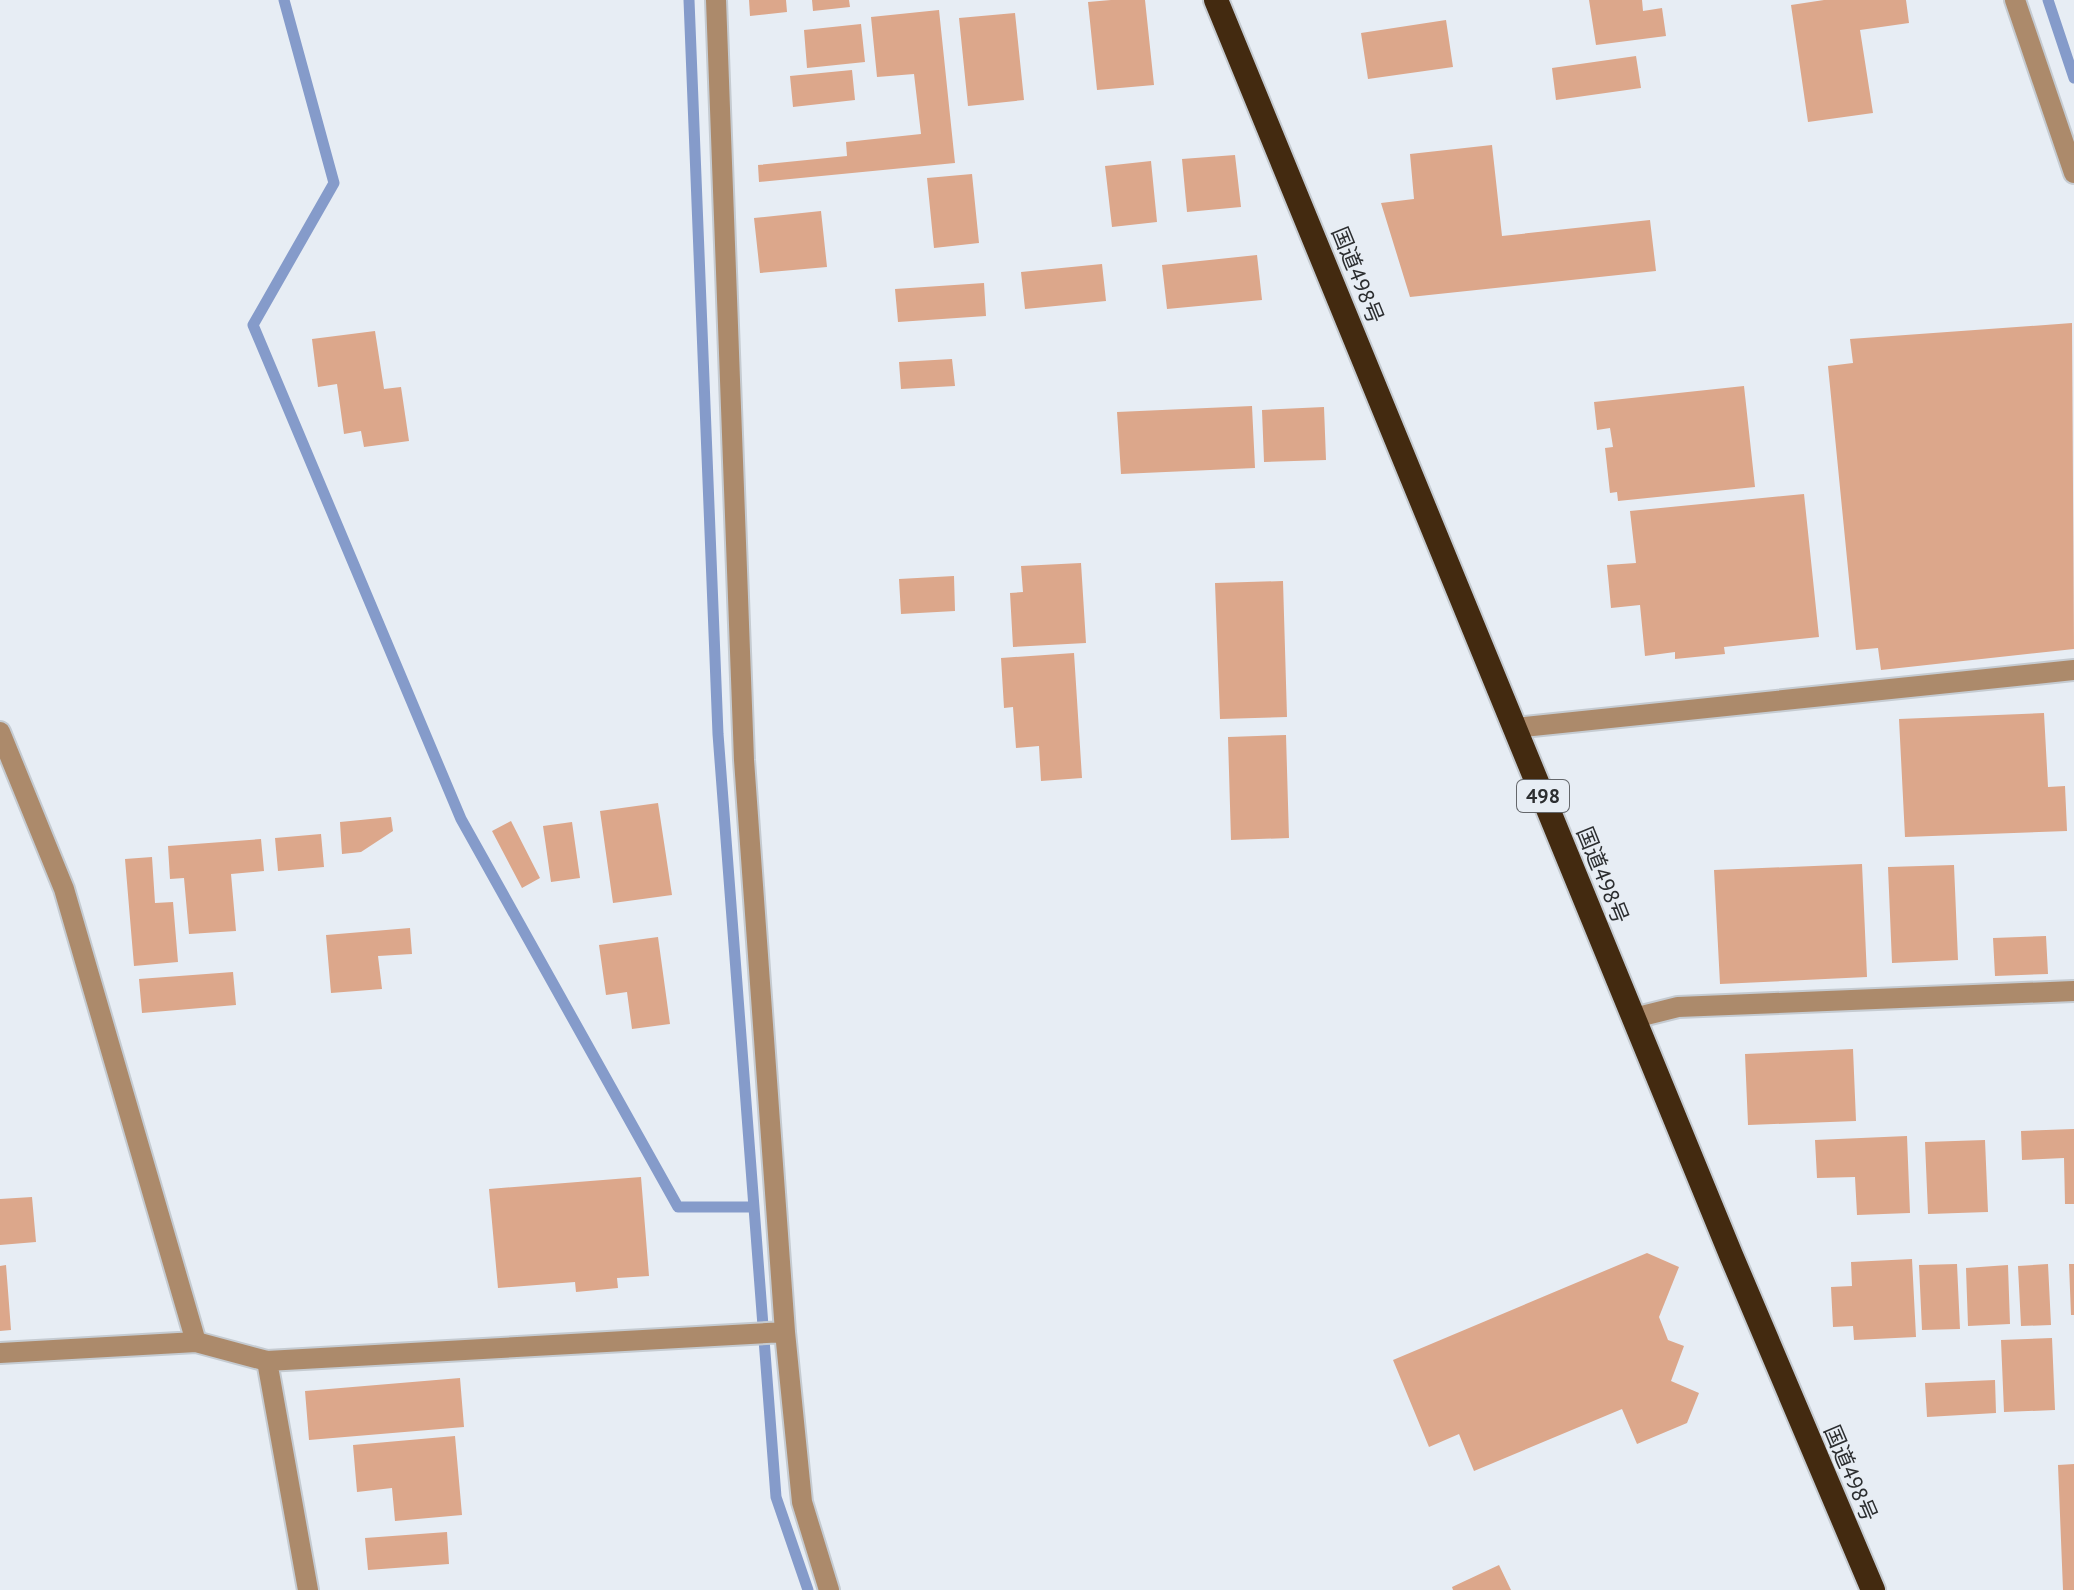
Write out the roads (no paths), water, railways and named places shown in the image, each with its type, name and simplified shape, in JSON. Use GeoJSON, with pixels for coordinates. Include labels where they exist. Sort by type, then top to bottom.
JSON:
{"type":"FeatureCollection","features":[{"type":"Feature","properties":{"kind":"highway","name":"国道498号"},"geometry":{"type":"LineString","coordinates":[[1216,0],[1514,728],[1873,1590]]}},
{"type":"Feature","properties":{"kind":"street"},"geometry":{"type":"LineString","coordinates":[[716,0],[744,760],[785,1332],[802,1502],[829,1590]]}},
{"type":"Feature","properties":{"kind":"street"},"geometry":{"type":"LineString","coordinates":[[2015,0],[2074,173]]}},
{"type":"Feature","properties":{"kind":"street"},"geometry":{"type":"LineString","coordinates":[[1514,728],[2074,670]]}},
{"type":"Feature","properties":{"kind":"street"},"geometry":{"type":"LineString","coordinates":[[0,732],[64,889],[196,1342]]}},
{"type":"Feature","properties":{"kind":"street"},"geometry":{"type":"LineString","coordinates":[[1634,1018],[1678,1007],[2074,991]]}},
{"type":"Feature","properties":{"kind":"street"},"geometry":{"type":"LineString","coordinates":[[0,1353],[196,1342],[267,1361],[785,1332]]}},
{"type":"Feature","properties":{"kind":"street"},"geometry":{"type":"LineString","coordinates":[[267,1361],[308,1590]]}},
{"type":"Feature","properties":{"kind":"waterway"},"geometry":{"type":"LineString","coordinates":[[284,0],[334,183],[253,325],[461,819],[678,1207],[753,1207]]}},
{"type":"Feature","properties":{"kind":"waterway"},"geometry":{"type":"LineString","coordinates":[[689,0],[718,734],[776,1497],[808,1590]]}},
{"type":"Feature","properties":{"kind":"waterway"},"geometry":{"type":"LineString","coordinates":[[2048,0],[2074,78]]}}]}
